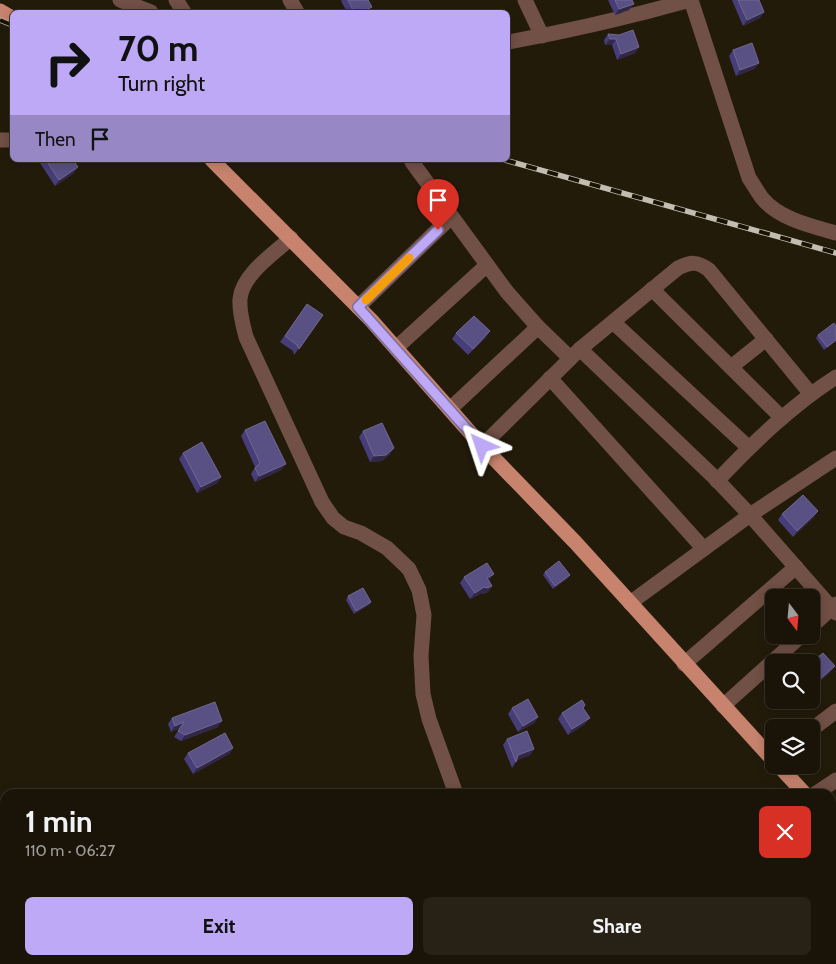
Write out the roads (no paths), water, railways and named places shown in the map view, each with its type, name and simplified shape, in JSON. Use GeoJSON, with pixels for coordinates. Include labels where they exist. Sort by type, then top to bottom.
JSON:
{"type":"FeatureCollection","features":[{"type":"Feature","properties":{"kind":"main road"},"geometry":{"type":"LineString","coordinates":[[214,162],[358,307],[482,446],[574,542],[765,751]]}},
{"type":"Feature","properties":{"kind":"main road"},"geometry":{"type":"LineString","coordinates":[[786,774],[800,789]]}},
{"type":"Feature","properties":{"kind":"street"},"geometry":{"type":"LineString","coordinates":[[120,0],[146,10]]}},
{"type":"Feature","properties":{"kind":"street"},"geometry":{"type":"LineString","coordinates":[[525,0],[542,36]]}},
{"type":"Feature","properties":{"kind":"street"},"geometry":{"type":"LineString","coordinates":[[510,42],[542,36],[645,6],[691,0],[749,178],[762,198],[777,211],[809,225],[836,233]]}},
{"type":"Feature","properties":{"kind":"street"},"geometry":{"type":"LineString","coordinates":[[412,162],[507,292],[538,327],[575,353],[717,481],[834,609],[820,620]]}},
{"type":"Feature","properties":{"kind":"street"},"geometry":{"type":"LineString","coordinates":[[358,307],[452,217]]}},
{"type":"Feature","properties":{"kind":"street"},"geometry":{"type":"LineString","coordinates":[[290,238],[246,279],[240,298],[241,318],[246,337],[322,502],[333,518],[344,527],[361,533],[387,548],[409,569],[419,590],[424,615],[421,656],[423,694],[429,719],[454,789]]}},
{"type":"Feature","properties":{"kind":"street"},"geometry":{"type":"LineString","coordinates":[[482,446],[575,353],[678,268],[690,262],[701,263],[709,270],[810,394]]}},
{"type":"Feature","properties":{"kind":"street"},"geometry":{"type":"LineString","coordinates":[[396,348],[487,265]]}},
{"type":"Feature","properties":{"kind":"street"},"geometry":{"type":"LineString","coordinates":[[652,290],[782,418]]}},
{"type":"Feature","properties":{"kind":"street"},"geometry":{"type":"LineString","coordinates":[[613,322],[749,448]]}},
{"type":"Feature","properties":{"kind":"street"},"geometry":{"type":"LineString","coordinates":[[450,410],[538,327]]}},
{"type":"Feature","properties":{"kind":"street"},"geometry":{"type":"LineString","coordinates":[[731,367],[766,339]]}},
{"type":"Feature","properties":{"kind":"street"},"geometry":{"type":"LineString","coordinates":[[717,481],[782,418],[810,394],[836,376]]}},
{"type":"Feature","properties":{"kind":"street"},"geometry":{"type":"LineString","coordinates":[[550,378],[704,549]]}},
{"type":"Feature","properties":{"kind":"street"},"geometry":{"type":"LineString","coordinates":[[630,603],[750,515],[836,458]]}},
{"type":"Feature","properties":{"kind":"street"},"geometry":{"type":"LineString","coordinates":[[684,664],[796,567]]}},
{"type":"Feature","properties":{"kind":"street"},"geometry":{"type":"LineString","coordinates":[[723,706],[792,644]]}},
{"type":"Feature","properties":{"kind":"street"},"geometry":{"type":"LineString","coordinates":[[820,723],[836,711]]}},
{"type":"Feature","properties":{"kind":"street"},"geometry":{"type":"LineString","coordinates":[[822,789],[836,780]]}},
{"type":"Feature","properties":{"kind":"railway"},"geometry":{"type":"LineString","coordinates":[[0,20],[10,24]]}},
{"type":"Feature","properties":{"kind":"railway"},"geometry":{"type":"LineString","coordinates":[[510,161],[836,253]]}}]}
